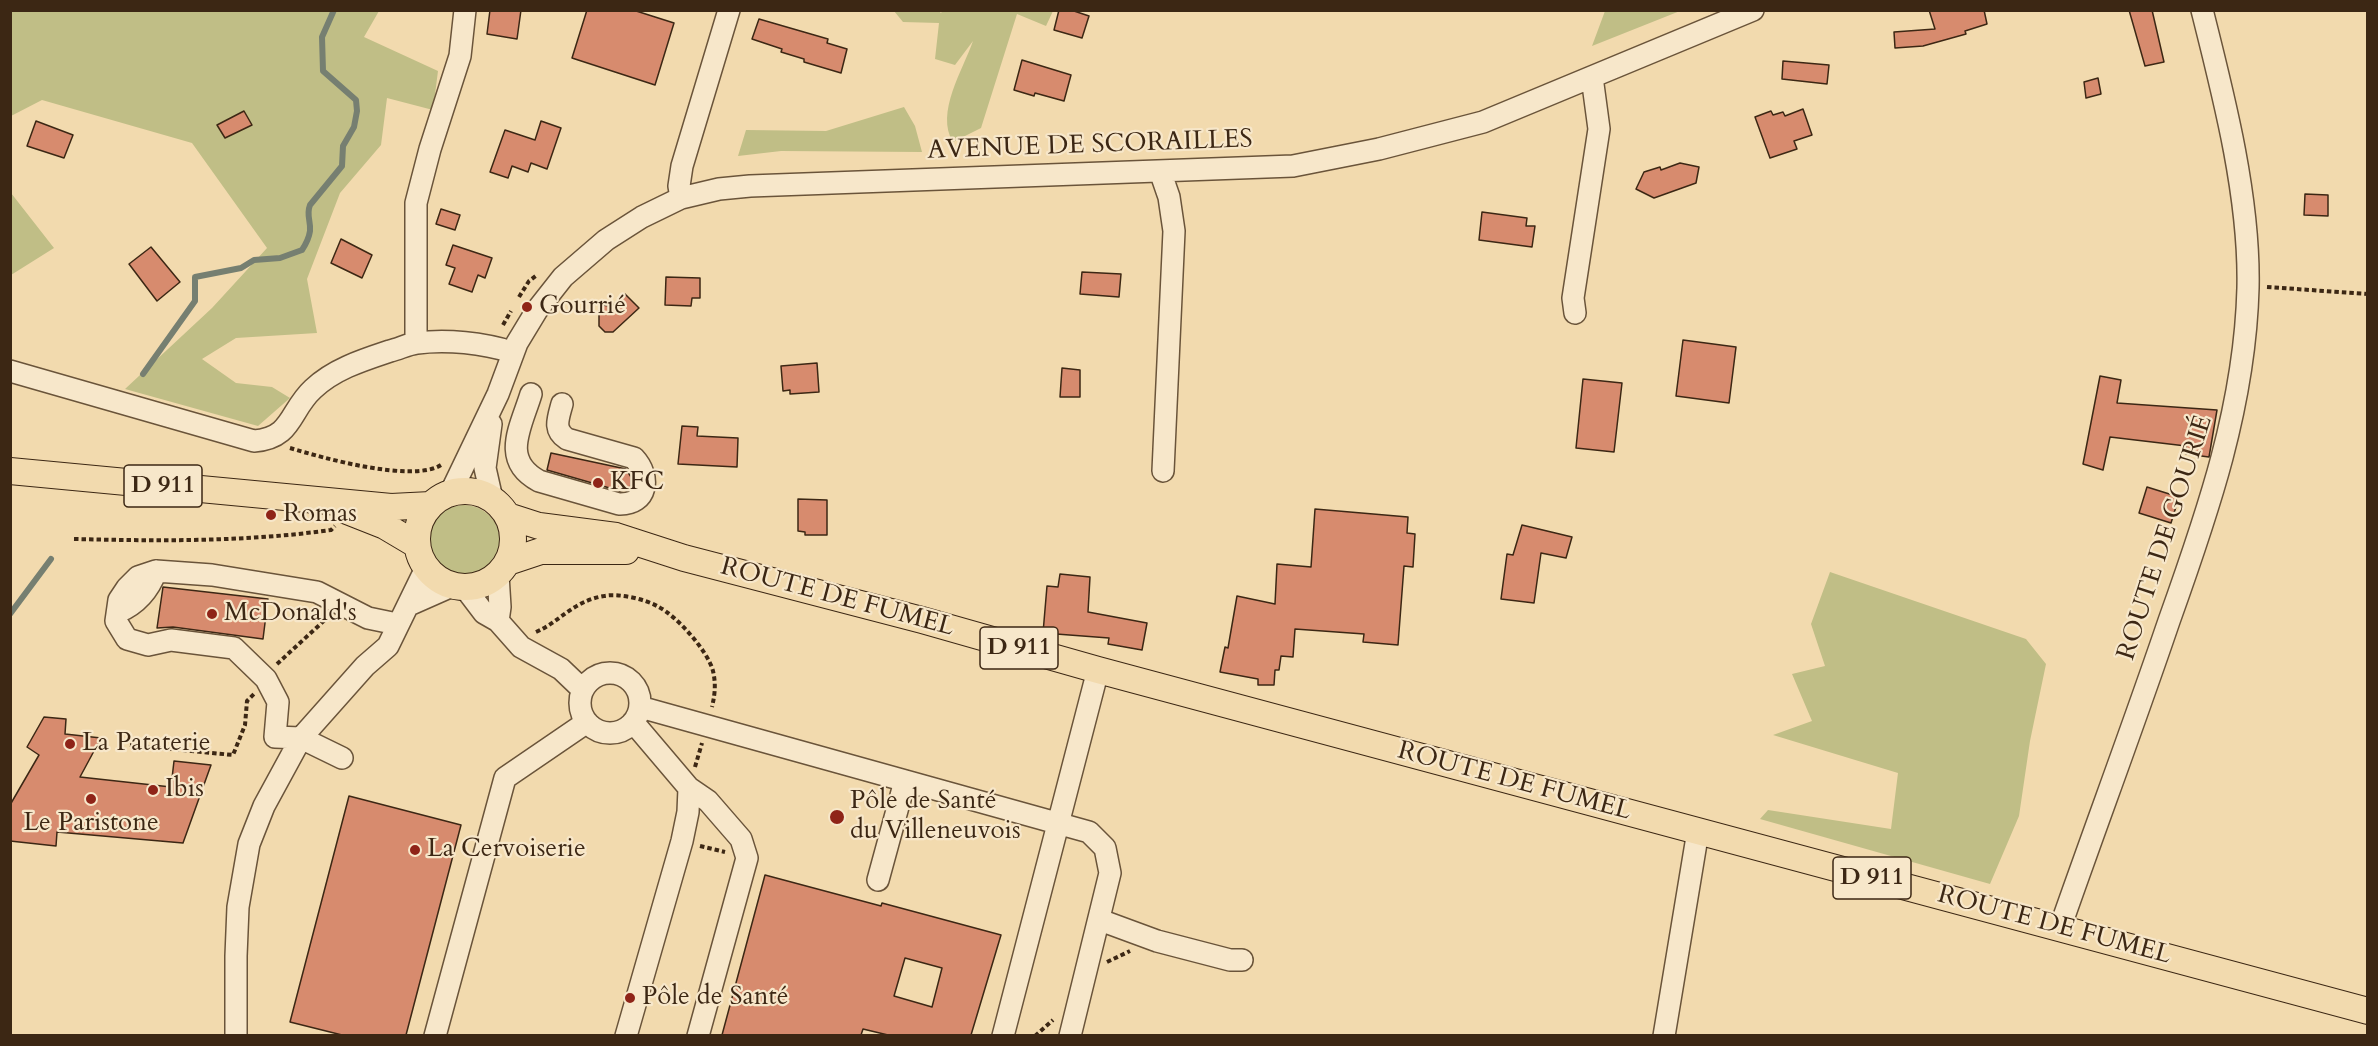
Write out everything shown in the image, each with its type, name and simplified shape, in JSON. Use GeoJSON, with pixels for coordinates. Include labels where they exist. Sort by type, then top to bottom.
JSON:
{"type":"FeatureCollection","features":[{"type":"Feature","properties":{"kind":"main road","name":"D 911"},"geometry":{"type":"LineString","coordinates":[[10,471],[391,507],[441,499]]}},
{"type":"Feature","properties":{"kind":"main road"},"geometry":{"type":"LineString","coordinates":[[474,492],[500,508],[513,531],[513,547],[503,568],[477,586],[459,587],[437,579],[421,556],[419,524],[441,499],[474,492]]}},
{"type":"Feature","properties":{"kind":"main road","name":"D 911"},"geometry":{"type":"LineString","coordinates":[[315,501],[385,526],[421,556]]}},
{"type":"Feature","properties":{"kind":"main road","name":"ROUTE DE FUMEL"},"geometry":{"type":"LineString","coordinates":[[500,508],[539,526],[616,536],[1098,670],[2367,1011]]}},
{"type":"Feature","properties":{"kind":"main road","name":"ROUTE DE FUMEL"},"geometry":{"type":"LineString","coordinates":[[503,568],[541,551],[662,550]]}},
{"type":"Feature","properties":{"kind":"street"},"geometry":{"type":"LineString","coordinates":[[416,343],[416,203],[430,149],[460,56],[465,10]]}},
{"type":"Feature","properties":{"kind":"street"},"geometry":{"type":"LineString","coordinates":[[681,198],[679,186],[682,166],[729,10]]}},
{"type":"Feature","properties":{"kind":"street","name":"AVENUE DE SCORAILLES"},"geometry":{"type":"LineString","coordinates":[[500,508],[485,468],[487,442],[505,350],[563,277],[606,240],[642,217],[681,198],[719,189],[750,186],[1293,166],[1379,149],[1483,122],[1753,10]]}},
{"type":"Feature","properties":{"kind":"street","name":"ROUTE DE GOURIÉ"},"geometry":{"type":"LineString","coordinates":[[2060,928],[2210,506],[2235,410],[2248,286],[2242,191],[2202,10]]}},
{"type":"Feature","properties":{"kind":"street"},"geometry":{"type":"LineString","coordinates":[[1575,313],[1573,298],[1599,129],[1592,77]]}},
{"type":"Feature","properties":{"kind":"street"},"geometry":{"type":"LineString","coordinates":[[1160,171],[1169,197],[1174,231],[1163,471]]}},
{"type":"Feature","properties":{"kind":"street"},"geometry":{"type":"LineString","coordinates":[[10,371],[254,441],[276,437],[286,427],[310,392],[326,378],[358,362],[416,343],[466,344],[505,350]]}},
{"type":"Feature","properties":{"kind":"street","name":"AVENUE DE SCORAILLES"},"geometry":{"type":"LineString","coordinates":[[441,499],[498,394]]}},
{"type":"Feature","properties":{"kind":"street"},"geometry":{"type":"LineString","coordinates":[[531,394],[516,443],[516,454],[521,468],[539,481],[619,504],[629,504],[637,500],[642,493],[645,480],[639,463],[634,458],[560,435],[557,423],[562,404]]}},
{"type":"Feature","properties":{"kind":"street"},"geometry":{"type":"LineString","coordinates":[[236,1035],[238,907],[249,844],[264,806],[301,738],[365,666],[388,646],[397,624],[409,605],[421,556]]}},
{"type":"Feature","properties":{"kind":"street"},"geometry":{"type":"LineString","coordinates":[[498,621],[503,568]]}},
{"type":"Feature","properties":{"kind":"street"},"geometry":{"type":"LineString","coordinates":[[342,758],[301,738],[275,737],[278,702],[266,679],[234,648],[171,640],[148,645],[127,639],[116,621],[119,600],[138,577],[156,571],[212,575],[317,592],[368,618],[397,624]]}},
{"type":"Feature","properties":{"kind":"street"},"geometry":{"type":"LineString","coordinates":[[409,605],[459,587],[484,613],[498,621],[521,647],[561,669],[583,690]]}},
{"type":"Feature","properties":{"kind":"street"},"geometry":{"type":"LineString","coordinates":[[1003,1035],[1098,670]]}},
{"type":"Feature","properties":{"kind":"street"},"geometry":{"type":"LineString","coordinates":[[637,715],[619,732],[601,732],[587,722],[580,707],[583,690],[596,676],[614,673],[623,676],[636,689],[637,715],[689,788],[708,801],[741,839],[747,858],[698,1035]]}},
{"type":"Feature","properties":{"kind":"street"},"geometry":{"type":"LineString","coordinates":[[637,715],[707,726],[1089,832],[1105,848],[1110,873],[1070,1035]]}},
{"type":"Feature","properties":{"kind":"street"},"geometry":{"type":"LineString","coordinates":[[435,1035],[505,778],[587,722]]}},
{"type":"Feature","properties":{"kind":"street"},"geometry":{"type":"LineString","coordinates":[[878,880],[905,781]]}},
{"type":"Feature","properties":{"kind":"street"},"geometry":{"type":"LineString","coordinates":[[626,1035],[682,841],[688,812],[689,788]]}},
{"type":"Feature","properties":{"kind":"street"},"geometry":{"type":"LineString","coordinates":[[1664,1035],[1698,831]]}},
{"type":"Feature","properties":{"kind":"street"},"geometry":{"type":"LineString","coordinates":[[1100,920],[1157,941],[1230,960],[1242,960]]}},
{"type":"Feature","properties":{"kind":"path"},"geometry":{"type":"LineString","coordinates":[[505,350],[504,322],[529,281],[538,274]]}},
{"type":"Feature","properties":{"kind":"path"},"geometry":{"type":"LineString","coordinates":[[2248,286],[2367,294]]}},
{"type":"Feature","properties":{"kind":"path"},"geometry":{"type":"LineString","coordinates":[[264,440],[372,468],[407,472],[434,470],[445,463]]}},
{"type":"Feature","properties":{"kind":"path"},"geometry":{"type":"LineString","coordinates":[[74,539],[192,541],[281,537],[332,530],[346,511]]}},
{"type":"Feature","properties":{"kind":"path"},"geometry":{"type":"LineString","coordinates":[[525,631],[537,632],[577,604],[605,595],[634,599],[658,606],[697,642],[713,668],[716,688],[689,788]]}},
{"type":"Feature","properties":{"kind":"path"},"geometry":{"type":"LineString","coordinates":[[130,745],[233,755],[245,725],[247,701],[279,662],[315,627],[344,605]]}},
{"type":"Feature","properties":{"kind":"path"},"geometry":{"type":"LineString","coordinates":[[682,841],[747,858]]}},
{"type":"Feature","properties":{"kind":"shaded area"},"geometry":{"type":"Polygon","coordinates":[[[938,10],[941,13],[943,10],[1053,11],[1046,26],[1017,14],[981,128],[953,142],[948,131],[949,105],[973,41],[955,65],[935,59],[939,23],[903,22],[894,11],[938,10]]]}},
{"type":"Feature","properties":{"kind":"shaded area"},"geometry":{"type":"Polygon","coordinates":[[[1605,10],[1680,11],[1592,46],[1605,10]]]}},
{"type":"Feature","properties":{"kind":"shaded area"},"geometry":{"type":"Polygon","coordinates":[[[11,11],[379,11],[364,37],[438,71],[433,110],[387,98],[381,145],[340,193],[307,279],[317,333],[236,338],[202,359],[236,383],[272,387],[290,398],[258,426],[125,389],[212,308],[267,248],[192,143],[42,100],[11,116],[11,11]]]}},
{"type":"Feature","properties":{"kind":"shaded area"},"geometry":{"type":"Polygon","coordinates":[[[904,107],[915,126],[922,152],[781,151],[738,156],[746,130],[826,131],[904,107]]]}},
{"type":"Feature","properties":{"kind":"shaded area"},"geometry":{"type":"Polygon","coordinates":[[[11,193],[54,248],[10,275],[11,193]]]}},
{"type":"Feature","properties":{"kind":"shaded area"},"geometry":{"type":"Polygon","coordinates":[[[464,505],[484,511],[494,521],[500,541],[494,561],[484,571],[464,577],[444,571],[434,561],[428,541],[434,521],[444,511],[464,505]]]}},
{"type":"Feature","properties":{"kind":"shaded area"},"geometry":{"type":"Polygon","coordinates":[[[1830,572],[2026,639],[2046,664],[2030,741],[2019,816],[1990,884],[1760,819],[1768,810],[1891,829],[1898,773],[1773,735],[1812,721],[1792,674],[1825,666],[1811,624],[1830,572]]]}},
{"type":"Feature","properties":{"kind":"building"},"geometry":{"type":"Polygon","coordinates":[[[490,10],[521,10],[517,39],[487,34],[490,10]]]}},
{"type":"Feature","properties":{"kind":"building"},"geometry":{"type":"Polygon","coordinates":[[[587,10],[633,10],[674,23],[655,85],[572,58],[587,10]]]}},
{"type":"Feature","properties":{"kind":"building"},"geometry":{"type":"Polygon","coordinates":[[[1059,10],[1071,10],[1089,16],[1082,38],[1054,30],[1059,10]]]}},
{"type":"Feature","properties":{"kind":"building"},"geometry":{"type":"Polygon","coordinates":[[[1929,10],[1984,10],[1987,24],[1965,31],[1966,34],[1923,46],[1895,48],[1894,32],[1935,29],[1929,10]]]}},
{"type":"Feature","properties":{"kind":"building"},"geometry":{"type":"Polygon","coordinates":[[[2129,10],[2152,10],[2164,62],[2145,66],[2129,10]]]}},
{"type":"Feature","properties":{"kind":"building"},"geometry":{"type":"Polygon","coordinates":[[[759,19],[828,39],[827,43],[847,49],[841,73],[804,62],[804,59],[781,52],[782,49],[752,39],[759,19]]]}},
{"type":"Feature","properties":{"kind":"building"},"geometry":{"type":"Polygon","coordinates":[[[1022,60],[1071,75],[1064,101],[1014,90],[1022,60]]]}},
{"type":"Feature","properties":{"kind":"building"},"geometry":{"type":"Polygon","coordinates":[[[1783,61],[1829,65],[1827,84],[1782,79],[1783,61]]]}},
{"type":"Feature","properties":{"kind":"building"},"geometry":{"type":"Polygon","coordinates":[[[2098,78],[2101,94],[2086,98],[2084,82],[2098,78]]]}},
{"type":"Feature","properties":{"kind":"building"},"geometry":{"type":"Polygon","coordinates":[[[1803,109],[1812,135],[1794,141],[1797,149],[1770,158],[1755,117],[1771,111],[1773,115],[1783,112],[1785,116],[1803,109]]]}},
{"type":"Feature","properties":{"kind":"building"},"geometry":{"type":"Polygon","coordinates":[[[244,111],[252,125],[225,138],[217,125],[244,111]]]}},
{"type":"Feature","properties":{"kind":"building"},"geometry":{"type":"Polygon","coordinates":[[[36,121],[73,135],[64,158],[27,146],[36,121]]]}},
{"type":"Feature","properties":{"kind":"building"},"geometry":{"type":"Polygon","coordinates":[[[541,121],[561,128],[547,169],[531,163],[528,172],[512,166],[508,178],[490,172],[505,130],[535,140],[541,121]]]}},
{"type":"Feature","properties":{"kind":"building"},"geometry":{"type":"Polygon","coordinates":[[[1680,163],[1699,167],[1696,183],[1654,198],[1636,189],[1644,172],[1660,167],[1661,170],[1680,163]]]}},
{"type":"Feature","properties":{"kind":"building"},"geometry":{"type":"Polygon","coordinates":[[[2305,194],[2328,195],[2328,216],[2304,215],[2305,194]]]}},
{"type":"Feature","properties":{"kind":"building"},"geometry":{"type":"Polygon","coordinates":[[[441,209],[460,215],[455,230],[436,224],[441,209]]]}},
{"type":"Feature","properties":{"kind":"building"},"geometry":{"type":"Polygon","coordinates":[[[1482,212],[1527,218],[1526,226],[1535,226],[1532,247],[1479,240],[1482,212]]]}},
{"type":"Feature","properties":{"kind":"building"},"geometry":{"type":"Polygon","coordinates":[[[341,239],[372,255],[362,278],[331,263],[341,239]]]}},
{"type":"Feature","properties":{"kind":"building"},"geometry":{"type":"Polygon","coordinates":[[[453,245],[492,258],[485,278],[478,275],[472,292],[449,284],[455,268],[446,265],[453,245]]]}},
{"type":"Feature","properties":{"kind":"building"},"geometry":{"type":"Polygon","coordinates":[[[151,247],[180,282],[157,301],[129,264],[151,247]]]}},
{"type":"Feature","properties":{"kind":"building"},"geometry":{"type":"Polygon","coordinates":[[[1082,272],[1121,274],[1119,297],[1080,294],[1082,272]]]}},
{"type":"Feature","properties":{"kind":"building"},"geometry":{"type":"Polygon","coordinates":[[[666,277],[700,278],[700,298],[692,298],[691,306],[665,305],[666,277]]]}},
{"type":"Feature","properties":{"kind":"building"},"geometry":{"type":"Polygon","coordinates":[[[625,294],[639,308],[613,332],[605,332],[599,326],[599,305],[612,306],[625,294]]]}},
{"type":"Feature","properties":{"kind":"building"},"geometry":{"type":"Polygon","coordinates":[[[1683,340],[1736,347],[1729,403],[1676,396],[1683,340]]]}},
{"type":"Feature","properties":{"kind":"building"},"geometry":{"type":"Polygon","coordinates":[[[817,363],[819,392],[790,394],[790,390],[783,391],[781,366],[817,363]]]}},
{"type":"Feature","properties":{"kind":"building"},"geometry":{"type":"Polygon","coordinates":[[[1062,368],[1080,370],[1080,397],[1060,397],[1062,368]]]}},
{"type":"Feature","properties":{"kind":"building"},"geometry":{"type":"Polygon","coordinates":[[[2100,376],[2121,380],[2117,403],[2217,410],[2209,457],[2186,454],[2186,446],[2110,437],[2103,470],[2083,464],[2100,376]]]}},
{"type":"Feature","properties":{"kind":"building"},"geometry":{"type":"Polygon","coordinates":[[[1583,379],[1622,383],[1614,452],[1576,448],[1583,379]]]}},
{"type":"Feature","properties":{"kind":"building"},"geometry":{"type":"Polygon","coordinates":[[[682,426],[698,427],[697,436],[738,438],[737,467],[678,464],[682,426]]]}},
{"type":"Feature","properties":{"kind":"building"},"geometry":{"type":"Polygon","coordinates":[[[551,453],[626,469],[631,477],[631,485],[629,489],[620,491],[547,470],[551,453]]]}},
{"type":"Feature","properties":{"kind":"building"},"geometry":{"type":"Polygon","coordinates":[[[2147,487],[2179,497],[2171,523],[2139,513],[2147,487]]]}},
{"type":"Feature","properties":{"kind":"building"},"geometry":{"type":"Polygon","coordinates":[[[798,499],[827,500],[827,535],[805,535],[805,532],[798,531],[798,499]]]}},
{"type":"Feature","properties":{"kind":"building"},"geometry":{"type":"Polygon","coordinates":[[[1315,509],[1408,517],[1407,533],[1415,534],[1413,567],[1404,566],[1398,645],[1363,642],[1364,634],[1295,629],[1293,657],[1281,656],[1279,670],[1275,670],[1274,685],[1258,685],[1258,679],[1220,672],[1225,647],[1228,648],[1237,596],[1275,604],[1277,564],[1311,567],[1315,509]]]}},
{"type":"Feature","properties":{"kind":"building"},"geometry":{"type":"Polygon","coordinates":[[[1522,525],[1572,537],[1566,558],[1541,553],[1534,603],[1501,599],[1507,554],[1513,555],[1522,525]]]}},
{"type":"Feature","properties":{"kind":"building"},"geometry":{"type":"Polygon","coordinates":[[[1060,574],[1090,577],[1088,612],[1147,623],[1142,650],[1108,644],[1109,638],[1043,633],[1047,586],[1058,587],[1060,574]]]}},
{"type":"Feature","properties":{"kind":"building","name":"McDonald's"},"geometry":{"type":"Polygon","coordinates":[[[163,587],[268,599],[263,639],[173,627],[157,628],[163,587]]]}},
{"type":"Feature","properties":{"kind":"building"},"geometry":{"type":"Polygon","coordinates":[[[44,717],[66,719],[65,734],[101,738],[80,777],[171,787],[174,761],[211,765],[183,843],[57,832],[56,846],[10,841],[10,805],[39,755],[27,747],[44,717]]]}},
{"type":"Feature","properties":{"kind":"building"},"geometry":{"type":"Polygon","coordinates":[[[349,796],[461,825],[406,1035],[342,1035],[290,1022],[349,796]]]}},
{"type":"Feature","properties":{"kind":"building","name":"Pôle de Santé du Villeneuvois"},"geometry":{"type":"Polygon","coordinates":[[[765,875],[1001,935],[971,1035],[888,1035],[863,1029],[861,1035],[722,1035],[765,875]],[[905,958],[894,996],[932,1007],[942,968],[905,958]]]}},
{"type":"Feature","properties":{"kind":"waterway"},"geometry":{"type":"LineString","coordinates":[[143,374],[195,301],[195,277],[241,268],[254,260],[280,258],[302,250],[306,243],[310,231],[308,212],[310,205],[342,166],[343,146],[354,127],[357,111],[356,100],[323,71],[322,37],[334,10]]}},
{"type":"Feature","properties":{"kind":"waterway"},"geometry":{"type":"LineString","coordinates":[[10,614],[51,559]]}},
{"type":"Feature","properties":{"kind":"place","name":"Gourrié"},"geometry":{"type":"Point","coordinates":[527,307]}},
{"type":"Feature","properties":{"kind":"place","name":"KFC"},"geometry":{"type":"Point","coordinates":[598,483]}},
{"type":"Feature","properties":{"kind":"place","name":"Romas"},"geometry":{"type":"Point","coordinates":[271,515]}},
{"type":"Feature","properties":{"kind":"place","name":"McDonald's"},"geometry":{"type":"Point","coordinates":[212,614]}},
{"type":"Feature","properties":{"kind":"place","name":"La Pataterie"},"geometry":{"type":"Point","coordinates":[70,744]}},
{"type":"Feature","properties":{"kind":"place","name":"Ibis"},"geometry":{"type":"Point","coordinates":[153,790]}},
{"type":"Feature","properties":{"kind":"place","name":"Le Paristone"},"geometry":{"type":"Point","coordinates":[91,799]}},
{"type":"Feature","properties":{"kind":"place","name":"Pôle de Santé du Villeneuvois"},"geometry":{"type":"Point","coordinates":[837,817]}},
{"type":"Feature","properties":{"kind":"place","name":"La Cervoiserie"},"geometry":{"type":"Point","coordinates":[415,850]}},
{"type":"Feature","properties":{"kind":"place","name":"Pôle de Santé"},"geometry":{"type":"Point","coordinates":[630,998]}}]}
